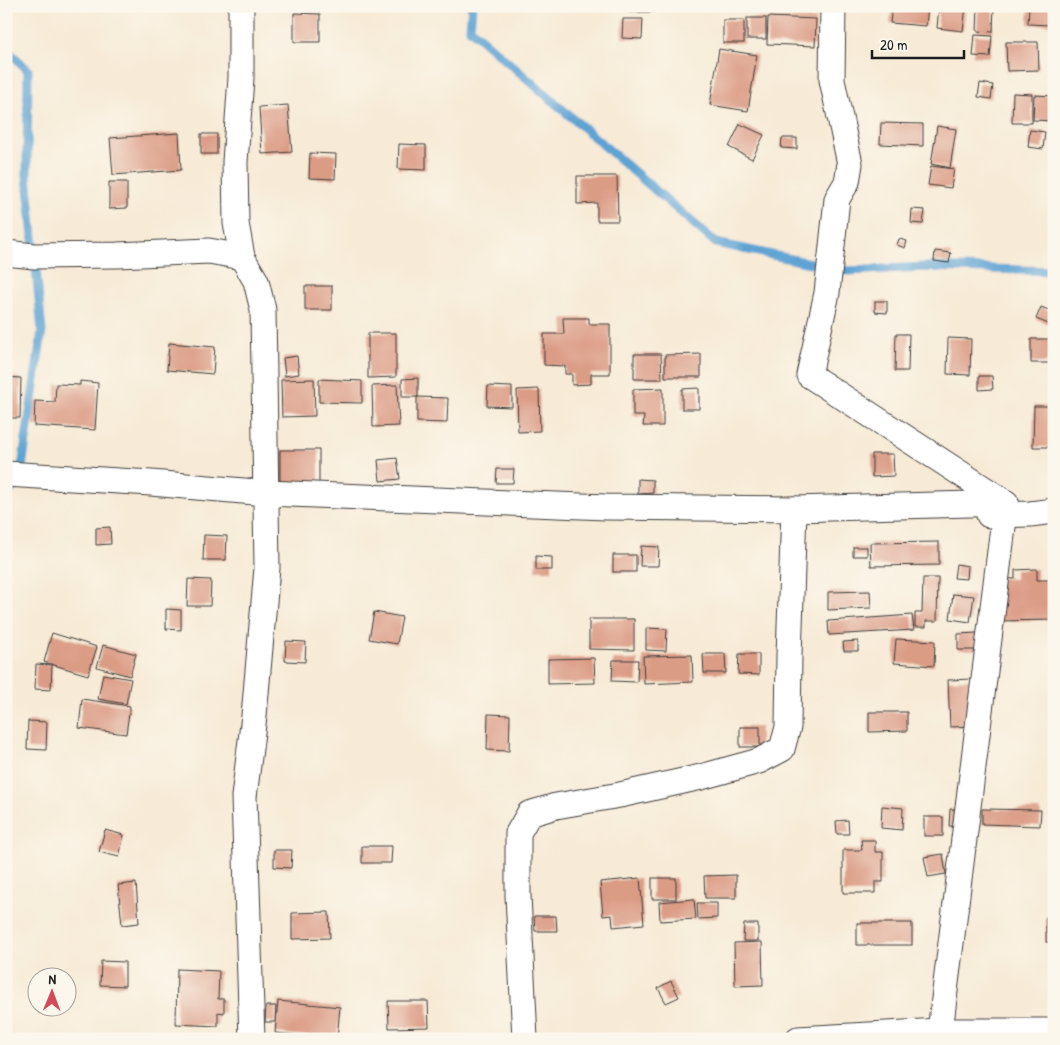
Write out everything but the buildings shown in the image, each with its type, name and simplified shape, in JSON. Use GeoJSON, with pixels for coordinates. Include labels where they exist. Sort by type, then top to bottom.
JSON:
{"type":"FeatureCollection","features":[{"type":"Feature","properties":{"kind":"street"},"geometry":{"type":"LineString","coordinates":[[241,6],[241,78],[235,162],[236,223],[242,257],[256,281],[263,310],[267,568],[255,706],[244,797],[252,1039]]}},
{"type":"Feature","properties":{"kind":"street"},"geometry":{"type":"LineString","coordinates":[[833,6],[832,80],[850,164],[847,182],[837,199],[827,293],[809,375],[1006,502]]}},
{"type":"Feature","properties":{"kind":"street"},"geometry":{"type":"LineString","coordinates":[[6,253],[34,256],[209,251],[242,257]]}},
{"type":"Feature","properties":{"kind":"street"},"geometry":{"type":"LineString","coordinates":[[6,474],[151,483],[266,493],[606,507],[794,509],[1006,502]]}},
{"type":"Feature","properties":{"kind":"street"},"geometry":{"type":"LineString","coordinates":[[1006,502],[924,517],[1030,514],[1054,510]]}},
{"type":"Feature","properties":{"kind":"street"},"geometry":{"type":"LineString","coordinates":[[940,1031],[1006,502]]}},
{"type":"Feature","properties":{"kind":"street"},"geometry":{"type":"LineString","coordinates":[[525,1039],[518,895],[518,834],[528,814],[556,806],[620,796],[701,777],[759,761],[782,749],[788,727],[794,509]]}},
{"type":"Feature","properties":{"kind":"street"},"geometry":{"type":"LineString","coordinates":[[798,1039],[940,1031],[1054,1031]]}},
{"type":"Feature","properties":{"kind":"waterway"},"geometry":{"type":"LineString","coordinates":[[472,6],[470,29],[716,243],[848,271],[924,267],[1054,271]]}},
{"type":"Feature","properties":{"kind":"waterway"},"geometry":{"type":"LineString","coordinates":[[6,49],[28,70],[27,175],[42,331],[21,474],[6,498]]}}]}
